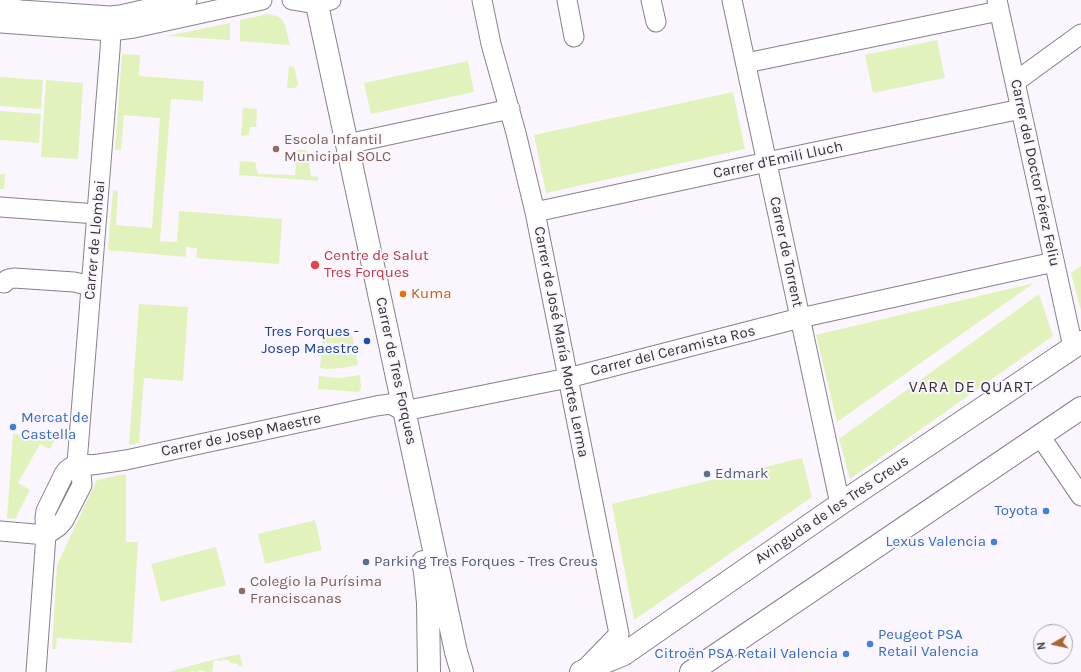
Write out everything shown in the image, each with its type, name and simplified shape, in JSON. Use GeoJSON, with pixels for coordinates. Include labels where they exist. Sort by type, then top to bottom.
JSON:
{"type":"FeatureCollection","features":[{"type":"Feature","properties":{"kind":"main road","name":"Carrer de Tres Forques"},"geometry":{"type":"LineString","coordinates":[[311,1],[347,144],[397,407],[425,572],[428,603],[429,672]]}},
{"type":"Feature","properties":{"kind":"main road","name":"Carrer de Tres Forques"},"geometry":{"type":"LineString","coordinates":[[311,1],[397,407],[462,672]]}},
{"type":"Feature","properties":{"kind":"main road","name":"Avinguda de les Tres Creus"},"geometry":{"type":"LineString","coordinates":[[582,672],[624,654],[840,504],[1077,344]]}},
{"type":"Feature","properties":{"kind":"main road"},"geometry":{"type":"LineString","coordinates":[[691,672],[1081,408]]}},
{"type":"Feature","properties":{"kind":"street"},"geometry":{"type":"LineString","coordinates":[[0,23],[110,23],[120,15],[187,0]]}},
{"type":"Feature","properties":{"kind":"street"},"geometry":{"type":"LineString","coordinates":[[0,7],[110,23],[134,28],[262,0]]}},
{"type":"Feature","properties":{"kind":"street","name":"Carrer de José María Mortes Lerma"},"geometry":{"type":"LineString","coordinates":[[482,0],[491,44],[510,109],[535,212],[620,634],[582,672]]}},
{"type":"Feature","properties":{"kind":"street"},"geometry":{"type":"LineString","coordinates":[[567,0],[574,37]]}},
{"type":"Feature","properties":{"kind":"street"},"geometry":{"type":"LineString","coordinates":[[651,0],[656,22]]}},
{"type":"Feature","properties":{"kind":"street","name":"Carrer de Torrent"},"geometry":{"type":"LineString","coordinates":[[732,0],[840,504]]}},
{"type":"Feature","properties":{"kind":"street"},"geometry":{"type":"LineString","coordinates":[[746,63],[998,5]]}},
{"type":"Feature","properties":{"kind":"street","name":"Carrer del Doctor Pérez Feliu"},"geometry":{"type":"LineString","coordinates":[[998,5],[1054,262],[1077,344]]}},
{"type":"Feature","properties":{"kind":"street","name":"Carrer de Llombai"},"geometry":{"type":"LineString","coordinates":[[77,463],[97,214],[110,23]]}},
{"type":"Feature","properties":{"kind":"street"},"geometry":{"type":"LineString","coordinates":[[1015,82],[1081,34]]}},
{"type":"Feature","properties":{"kind":"street"},"geometry":{"type":"LineString","coordinates":[[347,144],[510,109]]}},
{"type":"Feature","properties":{"kind":"street","name":"Carrer d'Emili Lluch"},"geometry":{"type":"LineString","coordinates":[[535,212],[1021,109]]}},
{"type":"Feature","properties":{"kind":"street"},"geometry":{"type":"LineString","coordinates":[[0,207],[97,214]]}},
{"type":"Feature","properties":{"kind":"street"},"geometry":{"type":"LineString","coordinates":[[800,318],[1054,262]]}},
{"type":"Feature","properties":{"kind":"street"},"geometry":{"type":"LineString","coordinates":[[4,283],[8,279],[14,278],[74,282],[91,286]]}},
{"type":"Feature","properties":{"kind":"street","name":"Carrer del Ceramista Ros"},"geometry":{"type":"LineString","coordinates":[[397,407],[568,378],[800,318]]}},
{"type":"Feature","properties":{"kind":"street","name":"Carrer de Josep Maestre"},"geometry":{"type":"LineString","coordinates":[[77,463],[91,465],[126,460],[350,411],[397,407]]}},
{"type":"Feature","properties":{"kind":"street"},"geometry":{"type":"LineString","coordinates":[[1040,436],[1081,496]]}},
{"type":"Feature","properties":{"kind":"street"},"geometry":{"type":"LineString","coordinates":[[36,672],[46,535],[46,511],[64,474],[77,463]]}},
{"type":"Feature","properties":{"kind":"street"},"geometry":{"type":"LineString","coordinates":[[0,531],[46,535]]}},
{"type":"Feature","properties":{"kind":"green space"},"geometry":{"type":"Polygon","coordinates":[[[269,14],[279,17],[283,21],[290,45],[240,41],[240,20],[269,14]]]}},
{"type":"Feature","properties":{"kind":"green space"},"geometry":{"type":"Polygon","coordinates":[[[230,23],[230,40],[167,36],[230,23]]]}},
{"type":"Feature","properties":{"kind":"green space"},"geometry":{"type":"Polygon","coordinates":[[[937,40],[945,78],[873,93],[865,55],[937,40]]]}},
{"type":"Feature","properties":{"kind":"green space"},"geometry":{"type":"Polygon","coordinates":[[[122,54],[140,55],[139,76],[204,81],[203,101],[171,99],[160,241],[177,242],[179,211],[282,219],[279,264],[196,258],[197,248],[186,247],[186,257],[108,250],[113,190],[118,191],[116,225],[152,228],[160,118],[124,115],[121,150],[115,150],[122,54]]]}},
{"type":"Feature","properties":{"kind":"green space"},"geometry":{"type":"Polygon","coordinates":[[[468,61],[474,92],[371,114],[364,83],[468,61]]]}},
{"type":"Feature","properties":{"kind":"green space"},"geometry":{"type":"Polygon","coordinates":[[[289,66],[294,67],[298,84],[294,88],[287,88],[289,66]]]}},
{"type":"Feature","properties":{"kind":"green space"},"geometry":{"type":"Polygon","coordinates":[[[0,77],[43,80],[41,109],[0,106],[0,77]]]}},
{"type":"Feature","properties":{"kind":"green space"},"geometry":{"type":"Polygon","coordinates":[[[46,80],[83,83],[78,159],[41,157],[46,80]]]}},
{"type":"Feature","properties":{"kind":"green space"},"geometry":{"type":"Polygon","coordinates":[[[733,92],[745,149],[546,193],[534,135],[733,92]]]}},
{"type":"Feature","properties":{"kind":"green space"},"geometry":{"type":"Polygon","coordinates":[[[243,108],[257,109],[256,127],[250,127],[249,135],[241,136],[243,108]]]}},
{"type":"Feature","properties":{"kind":"green space"},"geometry":{"type":"Polygon","coordinates":[[[0,111],[41,114],[39,143],[0,140],[0,111]]]}},
{"type":"Feature","properties":{"kind":"green space"},"geometry":{"type":"Polygon","coordinates":[[[297,150],[307,150],[311,176],[318,177],[318,181],[239,175],[240,161],[255,162],[258,174],[295,175],[297,150]]]}},
{"type":"Feature","properties":{"kind":"green space"},"geometry":{"type":"Polygon","coordinates":[[[0,174],[5,174],[4,189],[0,189],[0,174]]]}},
{"type":"Feature","properties":{"kind":"green space"},"geometry":{"type":"Polygon","coordinates":[[[1081,266],[1081,310],[1071,273],[1081,266]]]}},
{"type":"Feature","properties":{"kind":"green space"},"geometry":{"type":"Polygon","coordinates":[[[1034,283],[837,422],[816,335],[1034,283]]]}},
{"type":"Feature","properties":{"kind":"green space"},"geometry":{"type":"Polygon","coordinates":[[[1039,294],[1053,336],[850,479],[839,439],[1039,294]]]}},
{"type":"Feature","properties":{"kind":"green space"},"geometry":{"type":"Polygon","coordinates":[[[139,304],[188,307],[183,381],[144,378],[139,443],[129,445],[139,304]]]}},
{"type":"Feature","properties":{"kind":"green space"},"geometry":{"type":"Polygon","coordinates":[[[323,334],[352,335],[354,344],[322,343],[323,334]]]}},
{"type":"Feature","properties":{"kind":"green space"},"geometry":{"type":"Polygon","coordinates":[[[322,348],[355,349],[358,365],[341,368],[320,368],[322,348]]]}},
{"type":"Feature","properties":{"kind":"green space"},"geometry":{"type":"Polygon","coordinates":[[[360,375],[361,387],[359,392],[318,389],[319,376],[340,378],[360,375]]]}},
{"type":"Feature","properties":{"kind":"green space"},"geometry":{"type":"Polygon","coordinates":[[[13,434],[56,437],[50,449],[40,444],[18,483],[30,490],[15,519],[7,518],[13,434]]]}},
{"type":"Feature","properties":{"kind":"green space"},"geometry":{"type":"Polygon","coordinates":[[[802,458],[812,497],[634,620],[612,504],[802,458]]]}},
{"type":"Feature","properties":{"kind":"green space"},"geometry":{"type":"Polygon","coordinates":[[[126,474],[126,542],[138,542],[132,643],[57,638],[56,649],[52,649],[57,565],[97,480],[126,474]]]}},
{"type":"Feature","properties":{"kind":"green space"},"geometry":{"type":"Polygon","coordinates":[[[315,520],[322,550],[265,564],[258,534],[315,520]]]}},
{"type":"Feature","properties":{"kind":"green space"},"geometry":{"type":"Polygon","coordinates":[[[216,547],[226,585],[161,602],[151,564],[216,547]]]}},
{"type":"Feature","properties":{"kind":"green space"},"geometry":{"type":"Polygon","coordinates":[[[240,654],[243,667],[223,659],[223,661],[214,660],[212,672],[199,670],[198,672],[168,672],[216,659],[240,654]]]}},
{"type":"Feature","properties":{"kind":"place","name":"Escola Infantil Municipal SOLC"},"geometry":{"type":"Point","coordinates":[276,149]}},
{"type":"Feature","properties":{"kind":"place","name":"Centre de Salut Tres Forques"},"geometry":{"type":"Point","coordinates":[315,265]}},
{"type":"Feature","properties":{"kind":"place","name":"Kuma"},"geometry":{"type":"Point","coordinates":[403,294]}},
{"type":"Feature","properties":{"kind":"place","name":"Tres Forques - Josep Maestre"},"geometry":{"type":"Point","coordinates":[367,341]}},
{"type":"Feature","properties":{"kind":"place","name":"Mercat de Castella"},"geometry":{"type":"Point","coordinates":[13,427]}},
{"type":"Feature","properties":{"kind":"place","name":"Edmark"},"geometry":{"type":"Point","coordinates":[707,474]}},
{"type":"Feature","properties":{"kind":"place","name":"Toyota"},"geometry":{"type":"Point","coordinates":[1046,511]}},
{"type":"Feature","properties":{"kind":"place","name":"Lexus Valencia"},"geometry":{"type":"Point","coordinates":[994,542]}},
{"type":"Feature","properties":{"kind":"place","name":"Parking Tres Forques - Tres Creus"},"geometry":{"type":"Point","coordinates":[366,562]}},
{"type":"Feature","properties":{"kind":"place","name":"Colegio la Purísima Franciscanas"},"geometry":{"type":"Point","coordinates":[242,591]}},
{"type":"Feature","properties":{"kind":"place","name":"Peugeot PSA Retail Valencia"},"geometry":{"type":"Point","coordinates":[870,644]}},
{"type":"Feature","properties":{"kind":"place","name":"Citroën PSA Retail Valencia"},"geometry":{"type":"Point","coordinates":[846,654]}},
{"type":"Feature","properties":{"kind":"district","name":"VARA DE QUART"},"geometry":{"type":"Point","coordinates":[971,387]}}]}
